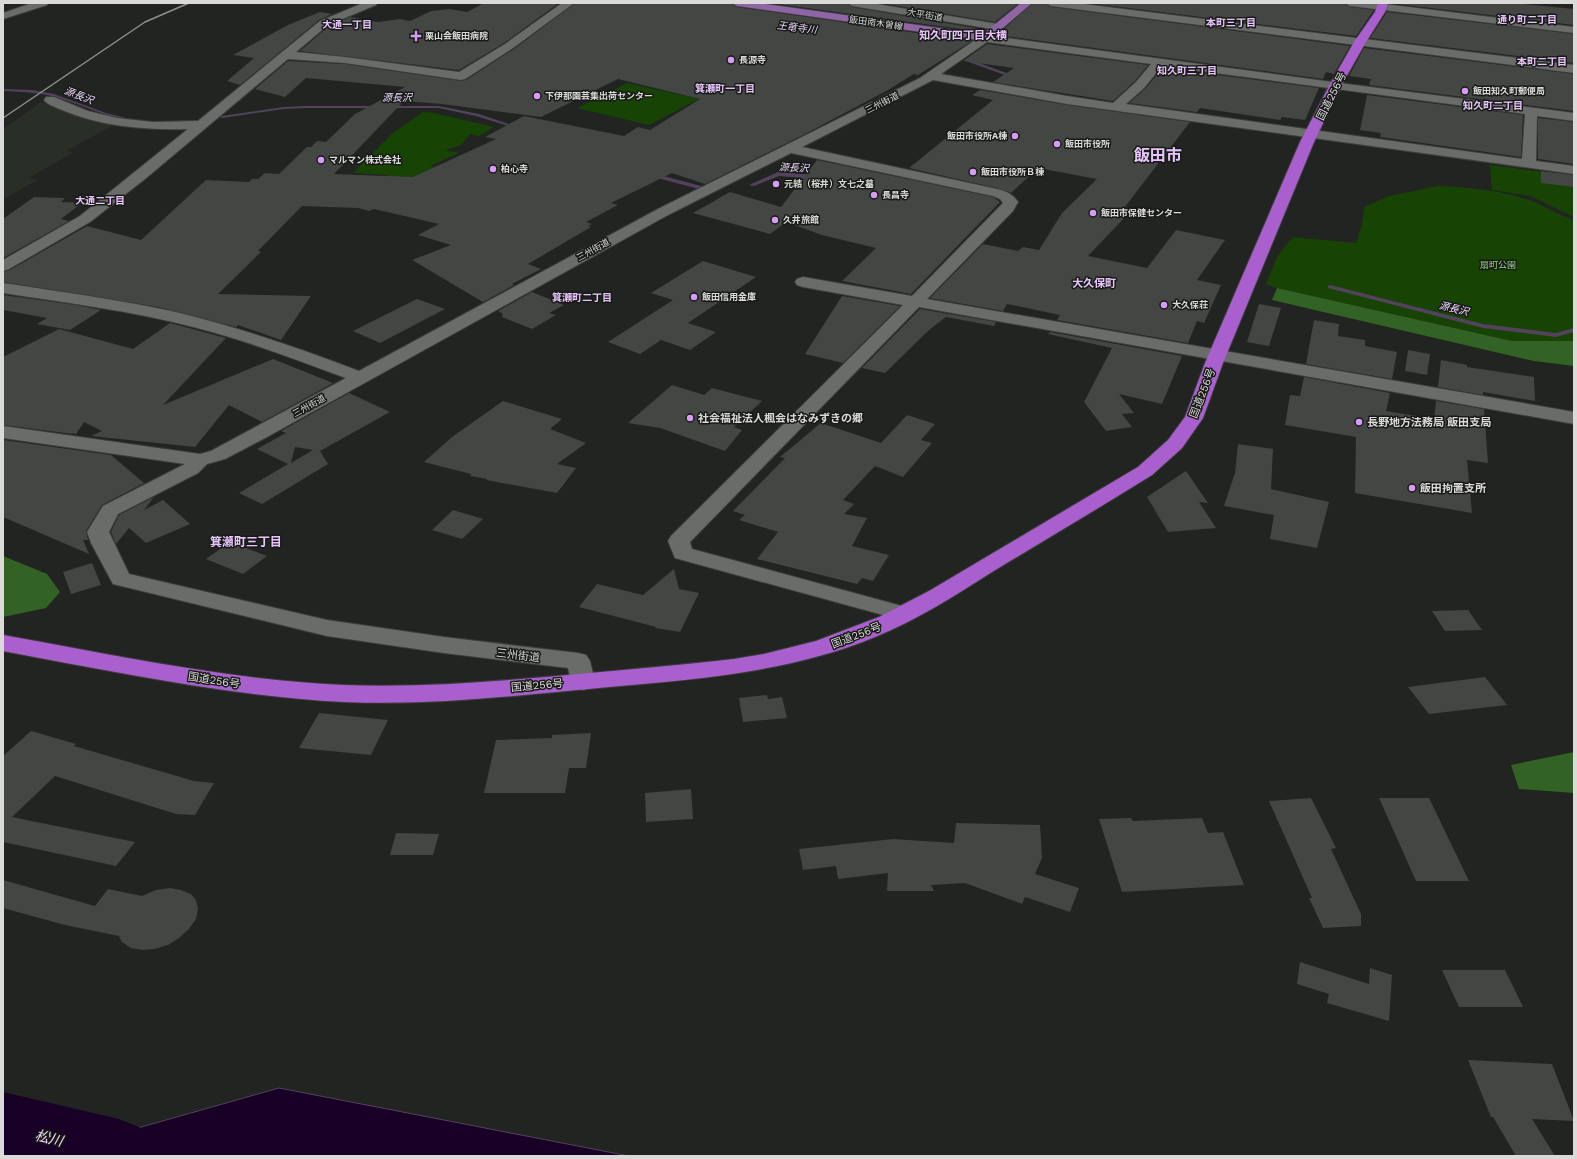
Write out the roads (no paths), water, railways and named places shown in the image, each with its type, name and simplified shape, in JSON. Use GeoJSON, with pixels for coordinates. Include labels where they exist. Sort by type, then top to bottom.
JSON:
{"type":"FeatureCollection","features":[{"type":"Feature","properties":{"kind":"highway","name":"国道256号"},"geometry":{"type":"LineString","coordinates":[[3,643],[238,684],[343,693],[417,693],[583,682],[683,673],[752,664],[806,653],[876,629],[929,601],[1145,471],[1174,444],[1194,418],[1217,355],[1311,134],[1335,86],[1384,4]]}},
{"type":"Feature","properties":{"kind":"main road","name":"飯田南木曽線"},"geometry":{"type":"LineString","coordinates":[[737,3],[985,38]]}},
{"type":"Feature","properties":{"kind":"main road"},"geometry":{"type":"LineString","coordinates":[[985,38],[1027,3]]}},
{"type":"Feature","properties":{"kind":"street"},"geometry":{"type":"LineString","coordinates":[[3,16],[42,3]]}},
{"type":"Feature","properties":{"kind":"street"},"geometry":{"type":"LineString","coordinates":[[3,266],[85,219],[140,176],[324,23],[372,3]]}},
{"type":"Feature","properties":{"kind":"street"},"geometry":{"type":"LineString","coordinates":[[286,55],[345,60],[460,76],[498,51],[509,46],[570,3]]}},
{"type":"Feature","properties":{"kind":"street","name":"大平街道"},"geometry":{"type":"LineString","coordinates":[[852,3],[998,27]]}},
{"type":"Feature","properties":{"kind":"street"},"geometry":{"type":"LineString","coordinates":[[1051,3],[1574,69]]}},
{"type":"Feature","properties":{"kind":"street"},"geometry":{"type":"LineString","coordinates":[[1350,3],[1384,4],[1574,25]]}},
{"type":"Feature","properties":{"kind":"street"},"geometry":{"type":"LineString","coordinates":[[1384,4],[1574,30]]}},
{"type":"Feature","properties":{"kind":"street"},"geometry":{"type":"LineString","coordinates":[[985,38],[1574,117]]}},
{"type":"Feature","properties":{"kind":"street","name":"三州街道"},"geometry":{"type":"LineString","coordinates":[[3,432],[200,460],[218,455],[663,212],[924,82],[930,76],[985,38]]}},
{"type":"Feature","properties":{"kind":"street"},"geometry":{"type":"LineString","coordinates":[[1117,106],[1140,85],[1159,62]]}},
{"type":"Feature","properties":{"kind":"street"},"geometry":{"type":"LineString","coordinates":[[930,76],[1033,95],[1574,170]]}},
{"type":"Feature","properties":{"kind":"street"},"geometry":{"type":"LineString","coordinates":[[50,100],[94,117],[113,122],[156,126],[202,125]]}},
{"type":"Feature","properties":{"kind":"street"},"geometry":{"type":"LineString","coordinates":[[1529,164],[1531,111]]}},
{"type":"Feature","properties":{"kind":"street"},"geometry":{"type":"LineString","coordinates":[[792,148],[997,193],[1005,196],[1011,202],[1008,208],[917,301],[679,541],[683,553],[905,614]]}},
{"type":"Feature","properties":{"kind":"street"},"geometry":{"type":"LineString","coordinates":[[803,282],[1574,418]]}},
{"type":"Feature","properties":{"kind":"street"},"geometry":{"type":"LineString","coordinates":[[3,288],[154,313],[203,324],[271,344],[361,378]]}},
{"type":"Feature","properties":{"kind":"street","name":"三州街道"},"geometry":{"type":"LineString","coordinates":[[200,460],[191,468],[110,510],[98,532],[102,543],[121,579],[327,628],[444,645],[578,661],[583,682]]}},
{"type":"Feature","properties":{"kind":"waterway","name":"王竜寺川"},"geometry":{"type":"LineString","coordinates":[[967,60],[1015,77]]}},
{"type":"Feature","properties":{"kind":"waterway","name":"源長沢"},"geometry":{"type":"LineString","coordinates":[[3,90],[54,95],[104,114],[132,120]]}},
{"type":"Feature","properties":{"kind":"waterway","name":"源長沢"},"geometry":{"type":"LineString","coordinates":[[222,117],[284,108],[304,107],[439,107],[477,115],[518,128]]}},
{"type":"Feature","properties":{"kind":"waterway","name":"源長沢"},"geometry":{"type":"LineString","coordinates":[[175,122],[196,121]]}},
{"type":"Feature","properties":{"kind":"waterway","name":"源長沢"},"geometry":{"type":"LineString","coordinates":[[752,185],[778,174],[814,177]]}},
{"type":"Feature","properties":{"kind":"waterway","name":"源長沢"},"geometry":{"type":"LineString","coordinates":[[652,175],[699,187]]}},
{"type":"Feature","properties":{"kind":"waterway","name":"源長沢"},"geometry":{"type":"LineString","coordinates":[[1330,287],[1483,326],[1556,335],[1574,330]]}},
{"type":"Feature","properties":{"kind":"waterway","name":"松川"},"geometry":{"type":"LineString","coordinates":[[3,1127],[119,1156]]}},
{"type":"Feature","properties":{"kind":"railway"},"geometry":{"type":"LineString","coordinates":[[3,118],[145,22],[189,3]]}},
{"type":"Feature","properties":{"kind":"place","name":"栗山会飯田病院"},"geometry":{"type":"Point","coordinates":[416,36]}},
{"type":"Feature","properties":{"kind":"place","name":"長源寺"},"geometry":{"type":"Point","coordinates":[731,60]}},
{"type":"Feature","properties":{"kind":"place","name":"飯田知久町郵便局"},"geometry":{"type":"Point","coordinates":[1465,91]}},
{"type":"Feature","properties":{"kind":"place","name":"下伊那園芸集出荷センター"},"geometry":{"type":"Point","coordinates":[537,96]}},
{"type":"Feature","properties":{"kind":"place","name":"飯田市役所A棟"},"geometry":{"type":"Point","coordinates":[1015,136]}},
{"type":"Feature","properties":{"kind":"place","name":"飯田市役所"},"geometry":{"type":"Point","coordinates":[1057,144]}},
{"type":"Feature","properties":{"kind":"place","name":"マルマン株式会社"},"geometry":{"type":"Point","coordinates":[321,160]}},
{"type":"Feature","properties":{"kind":"place","name":"柏心寺"},"geometry":{"type":"Point","coordinates":[493,169]}},
{"type":"Feature","properties":{"kind":"place","name":"飯田市役所Ｂ棟"},"geometry":{"type":"Point","coordinates":[973,172]}},
{"type":"Feature","properties":{"kind":"place","name":"元結（桜井）文七之墓"},"geometry":{"type":"Point","coordinates":[776,184]}},
{"type":"Feature","properties":{"kind":"place","name":"長昌寺"},"geometry":{"type":"Point","coordinates":[874,195]}},
{"type":"Feature","properties":{"kind":"place","name":"飯田市保健センター"},"geometry":{"type":"Point","coordinates":[1093,213]}},
{"type":"Feature","properties":{"kind":"place","name":"久井旅館"},"geometry":{"type":"Point","coordinates":[775,220]}},
{"type":"Feature","properties":{"kind":"place","name":"飯田信用金庫"},"geometry":{"type":"Point","coordinates":[694,297]}},
{"type":"Feature","properties":{"kind":"place","name":"大久保荘"},"geometry":{"type":"Point","coordinates":[1164,305]}},
{"type":"Feature","properties":{"kind":"place","name":"社会福祉法人楓会はなみずきの郷"},"geometry":{"type":"Point","coordinates":[690,418]}},
{"type":"Feature","properties":{"kind":"place","name":"長野地方法務局 飯田支局"},"geometry":{"type":"Point","coordinates":[1359,422]}},
{"type":"Feature","properties":{"kind":"place","name":"飯田拘置支所"},"geometry":{"type":"Point","coordinates":[1412,488]}},
{"type":"Feature","properties":{"kind":"district","name":"通り町二丁目"},"geometry":{"type":"Point","coordinates":[1527,19]}},
{"type":"Feature","properties":{"kind":"district","name":"本町三丁目"},"geometry":{"type":"Point","coordinates":[1231,22]}},
{"type":"Feature","properties":{"kind":"district","name":"大通一丁目"},"geometry":{"type":"Point","coordinates":[347,24]}},
{"type":"Feature","properties":{"kind":"district","name":"知久町四丁目大横"},"geometry":{"type":"Point","coordinates":[963,35]}},
{"type":"Feature","properties":{"kind":"district","name":"本町二丁目"},"geometry":{"type":"Point","coordinates":[1542,61]}},
{"type":"Feature","properties":{"kind":"district","name":"知久町三丁目"},"geometry":{"type":"Point","coordinates":[1187,70]}},
{"type":"Feature","properties":{"kind":"district","name":"箕瀬町一丁目"},"geometry":{"type":"Point","coordinates":[725,88]}},
{"type":"Feature","properties":{"kind":"district","name":"知久町二丁目"},"geometry":{"type":"Point","coordinates":[1493,105]}},
{"type":"Feature","properties":{"kind":"district","name":"飯田市"},"geometry":{"type":"Point","coordinates":[1158,155]}},
{"type":"Feature","properties":{"kind":"district","name":"大通二丁目"},"geometry":{"type":"Point","coordinates":[100,200]}},
{"type":"Feature","properties":{"kind":"district","name":"大久保町"},"geometry":{"type":"Point","coordinates":[1094,283]}},
{"type":"Feature","properties":{"kind":"district","name":"箕瀬町二丁目"},"geometry":{"type":"Point","coordinates":[582,297]}},
{"type":"Feature","properties":{"kind":"district","name":"箕瀬町三丁目"},"geometry":{"type":"Point","coordinates":[246,542]}},
{"type":"Feature","properties":{"kind":"park label","name":"扇町公園"},"geometry":{"type":"Point","coordinates":[1498,265]}}]}
